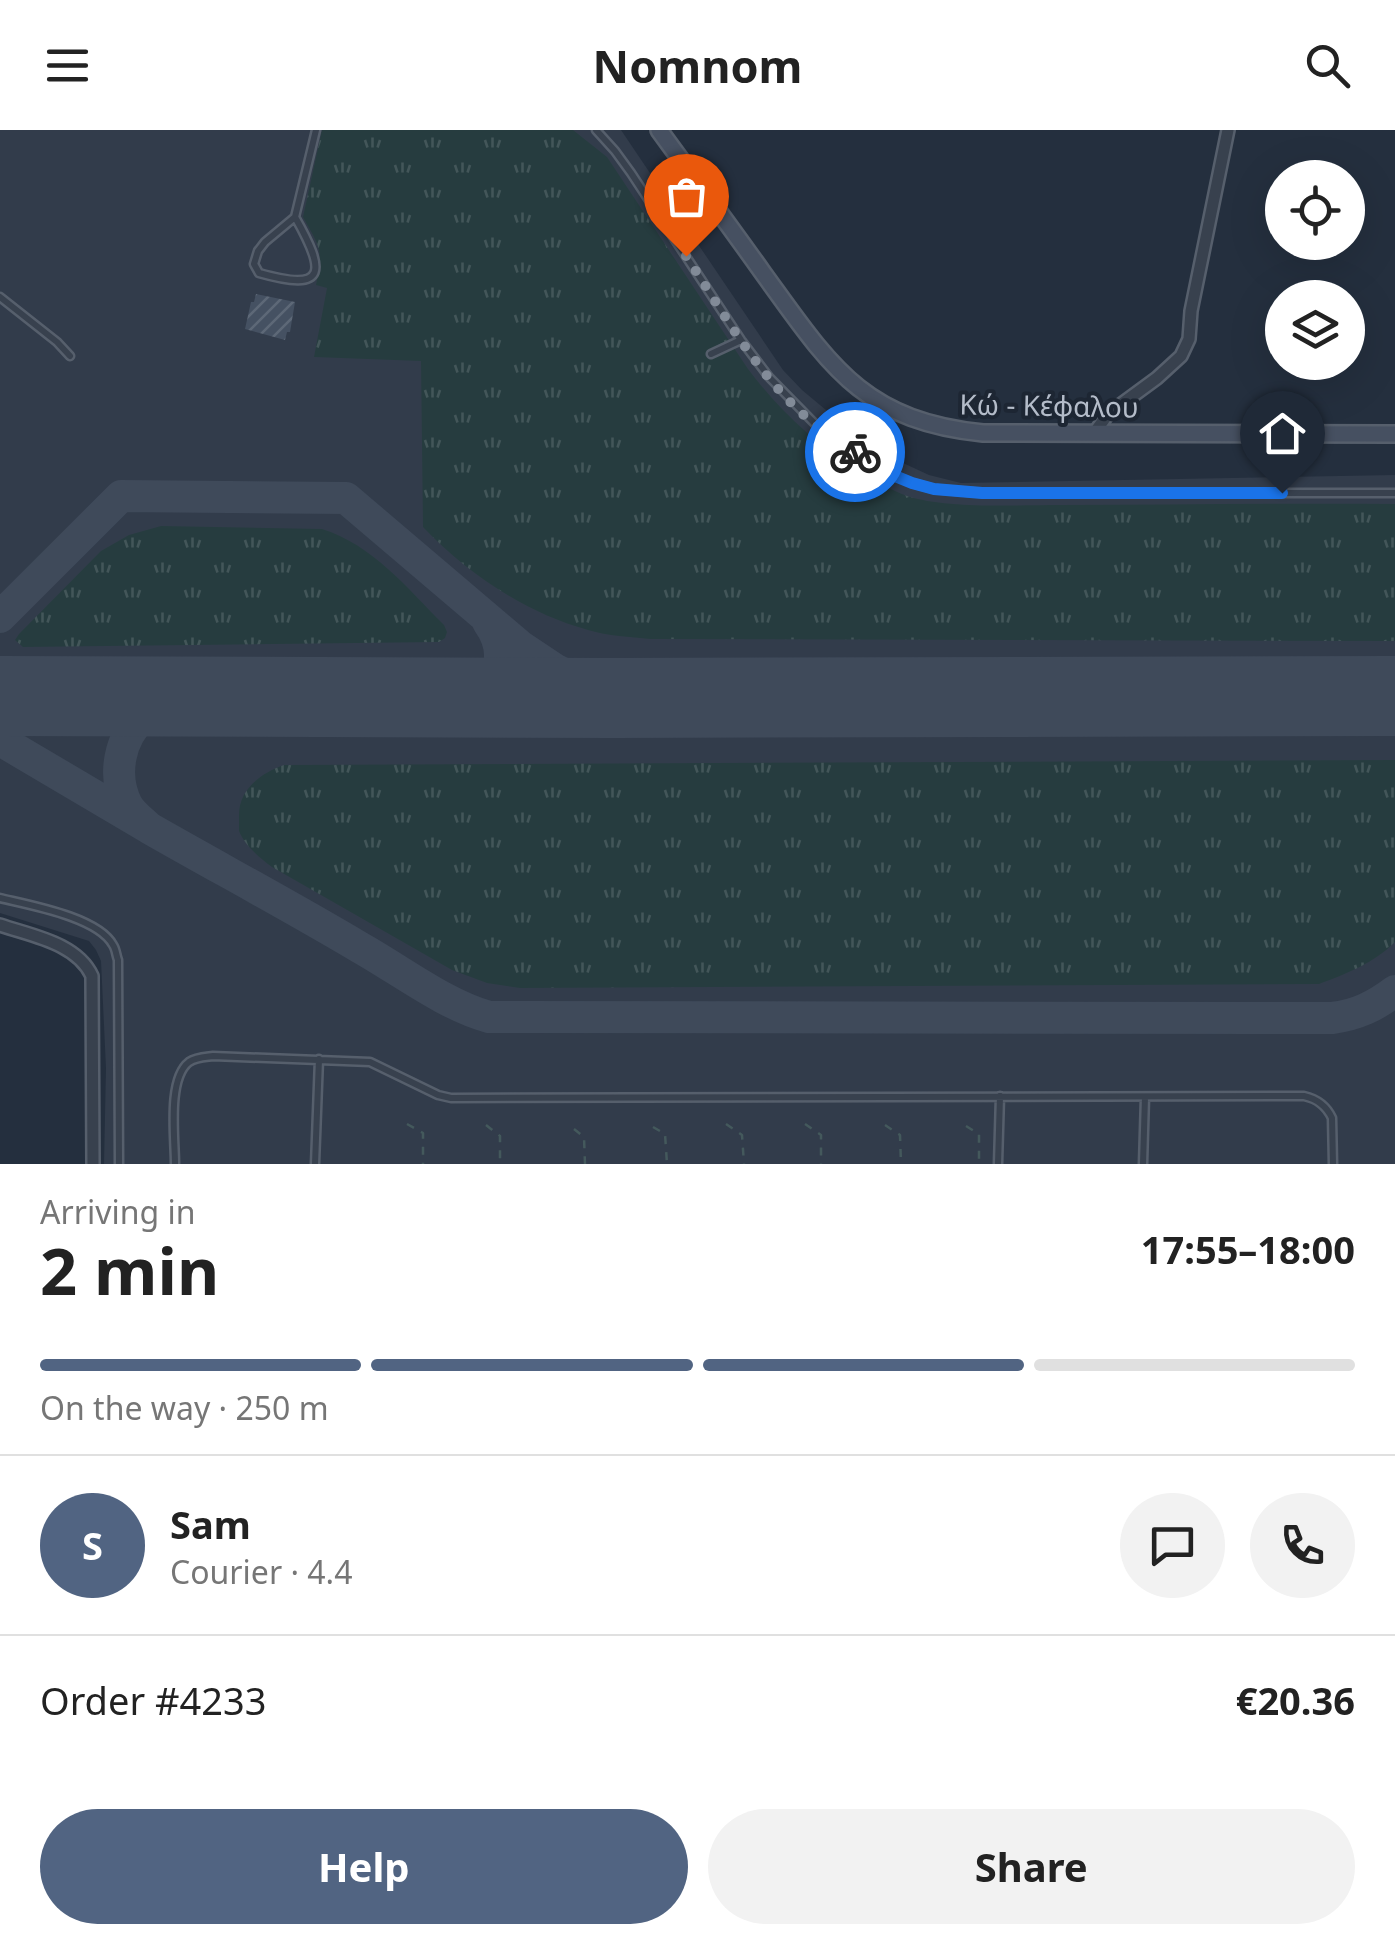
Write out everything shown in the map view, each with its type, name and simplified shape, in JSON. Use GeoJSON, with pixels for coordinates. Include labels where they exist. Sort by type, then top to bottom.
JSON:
{"type":"FeatureCollection","features":[{"type":"Feature","properties":{"kind":"main road","name":"Κώ - Κέφαλου"},"geometry":{"type":"LineString","coordinates":[[659,130],[832,364],[871,398],[909,417],[954,430],[983,432],[1395,434]]}},
{"type":"Feature","properties":{"kind":"street"},"geometry":{"type":"LineString","coordinates":[[1095,432],[1108,414],[1170,367],[1190,339],[1191,311],[1228,130]]}},
{"type":"Feature","properties":{"kind":"street"},"geometry":{"type":"LineString","coordinates":[[0,925],[66,949],[87,964],[92,976],[93,1164]]}},
{"type":"Feature","properties":{"kind":"lane"},"geometry":{"type":"LineString","coordinates":[[295,217],[316,257],[315,273],[301,281],[258,272],[254,264],[258,250],[295,217],[316,130]]}},
{"type":"Feature","properties":{"kind":"lane"},"geometry":{"type":"LineString","coordinates":[[596,130],[631,172],[769,378],[820,429],[890,474],[934,489],[982,493],[1395,492]]}},
{"type":"Feature","properties":{"kind":"lane"},"geometry":{"type":"LineString","coordinates":[[0,297],[70,356]]}},
{"type":"Feature","properties":{"kind":"lane"},"geometry":{"type":"LineString","coordinates":[[711,354],[742,340]]}},
{"type":"Feature","properties":{"kind":"lane"},"geometry":{"type":"LineString","coordinates":[[0,898],[86,923],[113,944],[118,960],[119,1164]]}},
{"type":"Feature","properties":{"kind":"lane"},"geometry":{"type":"LineString","coordinates":[[175,1164],[175,1086],[192,1060],[212,1056],[370,1062],[452,1098],[1304,1096],[1326,1106],[1332,1118],[1333,1164]]}},
{"type":"Feature","properties":{"kind":"lane"},"geometry":{"type":"LineString","coordinates":[[315,1164],[319,1059]]}},
{"type":"Feature","properties":{"kind":"lane"},"geometry":{"type":"LineString","coordinates":[[998,1164],[1000,1096]]}},
{"type":"Feature","properties":{"kind":"lane"},"geometry":{"type":"LineString","coordinates":[[1143,1164],[1145,1096]]}},
{"type":"Feature","properties":{"kind":"path"},"geometry":{"type":"LineString","coordinates":[[406,1124],[424,1136],[422,1164]]}},
{"type":"Feature","properties":{"kind":"path"},"geometry":{"type":"LineString","coordinates":[[726,1124],[742,1134],[744,1164]]}},
{"type":"Feature","properties":{"kind":"path"},"geometry":{"type":"LineString","coordinates":[[804,1124],[821,1134],[822,1164]]}},
{"type":"Feature","properties":{"kind":"path"},"geometry":{"type":"LineString","coordinates":[[486,1125],[500,1136],[500,1164]]}},
{"type":"Feature","properties":{"kind":"path"},"geometry":{"type":"LineString","coordinates":[[885,1125],[900,1136],[900,1164]]}},
{"type":"Feature","properties":{"kind":"path"},"geometry":{"type":"LineString","coordinates":[[966,1126],[979,1134],[980,1164]]}},
{"type":"Feature","properties":{"kind":"path"},"geometry":{"type":"LineString","coordinates":[[653,1127],[665,1134],[668,1164]]}},
{"type":"Feature","properties":{"kind":"path"},"geometry":{"type":"LineString","coordinates":[[574,1130],[584,1137],[585,1164]]}},
{"type":"Feature","properties":{"kind":"shaded area"},"geometry":{"type":"Polygon","coordinates":[[[0,130],[621,130],[783,370],[844,425],[888,456],[929,475],[961,483],[1395,475],[1395,1164],[104,1164],[106,1068],[101,961],[89,941],[0,913],[0,130]]]}},
{"type":"Feature","properties":{"kind":"green space"},"geometry":{"type":"Polygon","coordinates":[[[322,130],[573,130],[607,157],[748,369],[773,399],[828,450],[907,496],[982,505],[1395,504],[1395,641],[650,639],[596,632],[542,613],[478,575],[423,527],[421,361],[314,357],[327,288],[316,285],[319,250],[303,217],[322,130]]]}},
{"type":"Feature","properties":{"kind":"green space"},"geometry":{"type":"Polygon","coordinates":[[[161,526],[322,529],[340,536],[403,583],[444,625],[445,638],[439,642],[23,647],[15,640],[101,551],[129,535],[161,526]]]}},
{"type":"Feature","properties":{"kind":"green space"},"geometry":{"type":"Polygon","coordinates":[[[1395,760],[1395,942],[1369,962],[1319,984],[520,988],[487,983],[452,970],[272,867],[249,847],[239,831],[240,806],[247,790],[260,777],[284,765],[1395,760]]]}},
{"type":"Feature","properties":{"kind":"building"},"geometry":{"type":"Polygon","coordinates":[[[256,294],[295,302],[285,340],[245,329],[256,294]]]}},
{"type":"Feature","properties":{"kind":"taxiway"},"geometry":{"type":"LineString","coordinates":[[0,617],[121,496],[346,498],[520,646],[556,670],[615,698]]}},
{"type":"Feature","properties":{"kind":"taxiway"},"geometry":{"type":"LineString","coordinates":[[458,697],[482,690],[499,666],[497,639],[488,622]]}},
{"type":"Feature","properties":{"kind":"taxiway"},"geometry":{"type":"LineString","coordinates":[[0,693],[12,696]]}},
{"type":"Feature","properties":{"kind":"taxiway"},"geometry":{"type":"LineString","coordinates":[[0,740],[149,828],[129,808],[122,794],[119,770],[124,746],[135,725],[150,712],[197,696]]}},
{"type":"Feature","properties":{"kind":"taxiway"},"geometry":{"type":"LineString","coordinates":[[149,828],[439,996],[489,1017],[1332,1018],[1365,1009],[1395,991]]}},
{"type":"Feature","properties":{"kind":"runway"},"geometry":{"type":"LineString","coordinates":[[0,696],[1395,696]]}},
{"type":"Feature","properties":{"kind":"way so far"},"geometry":{"type":"LineString","coordinates":[[686,256],[769,378],[820,429],[855,452]]}},
{"type":"Feature","properties":{"kind":"route"},"geometry":{"type":"LineString","coordinates":[[855,452],[890,474],[934,489],[982,493],[1282,493]]}}]}
